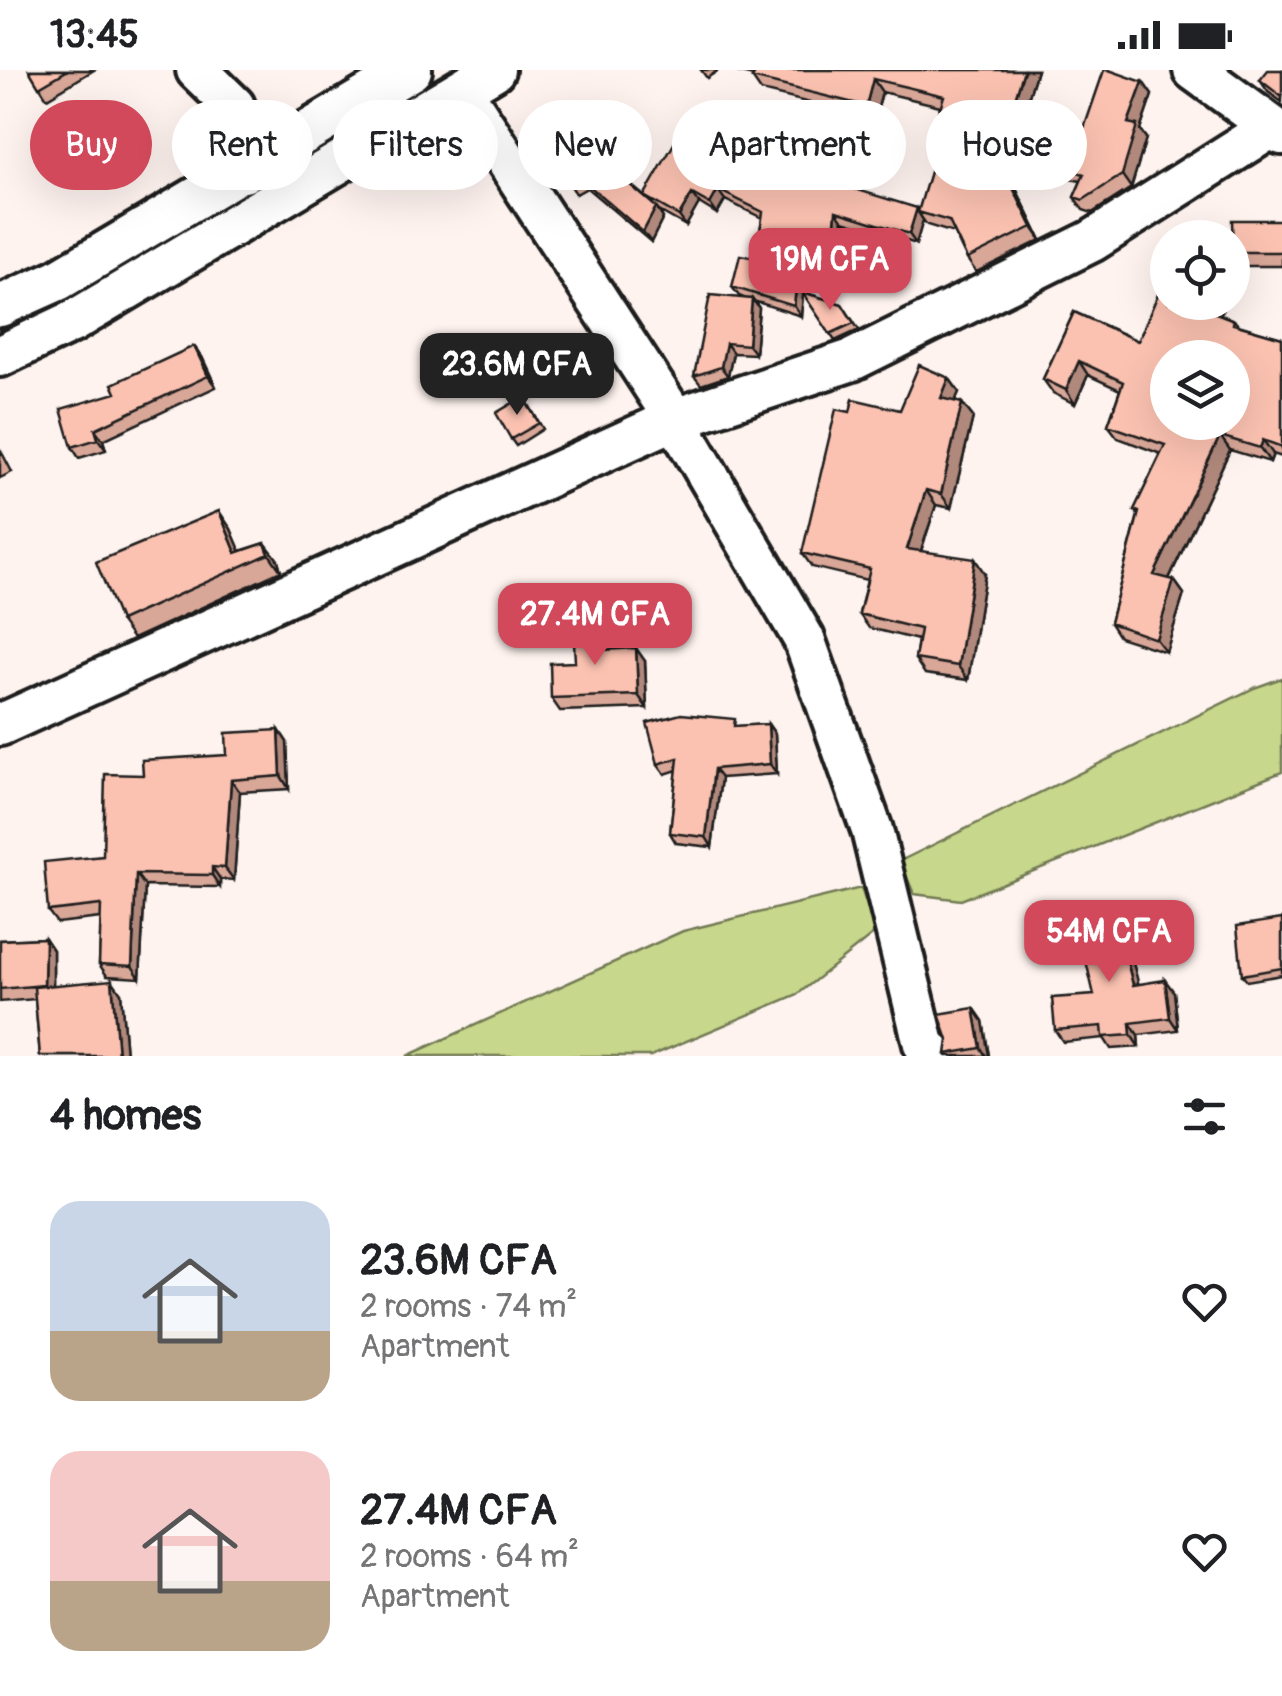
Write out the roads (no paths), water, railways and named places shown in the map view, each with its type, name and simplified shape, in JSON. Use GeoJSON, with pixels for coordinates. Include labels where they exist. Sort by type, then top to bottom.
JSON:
{"type":"FeatureCollection","features":[{"type":"Feature","properties":{"kind":"street"},"geometry":{"type":"LineString","coordinates":[[198,70],[228,100]]}},
{"type":"Feature","properties":{"kind":"street"},"geometry":{"type":"LineString","coordinates":[[313,130],[411,70]]}},
{"type":"Feature","properties":{"kind":"street"},"geometry":{"type":"LineString","coordinates":[[0,725],[676,419],[852,360],[1092,241],[1277,130],[1194,70]]}},
{"type":"Feature","properties":{"kind":"street"},"geometry":{"type":"LineString","coordinates":[[0,356],[72,322],[477,80],[804,639],[872,830],[924,1044],[934,1056]]}},
{"type":"Feature","properties":{"kind":"street"},"geometry":{"type":"LineString","coordinates":[[0,306],[58,280],[213,190]]}}]}
